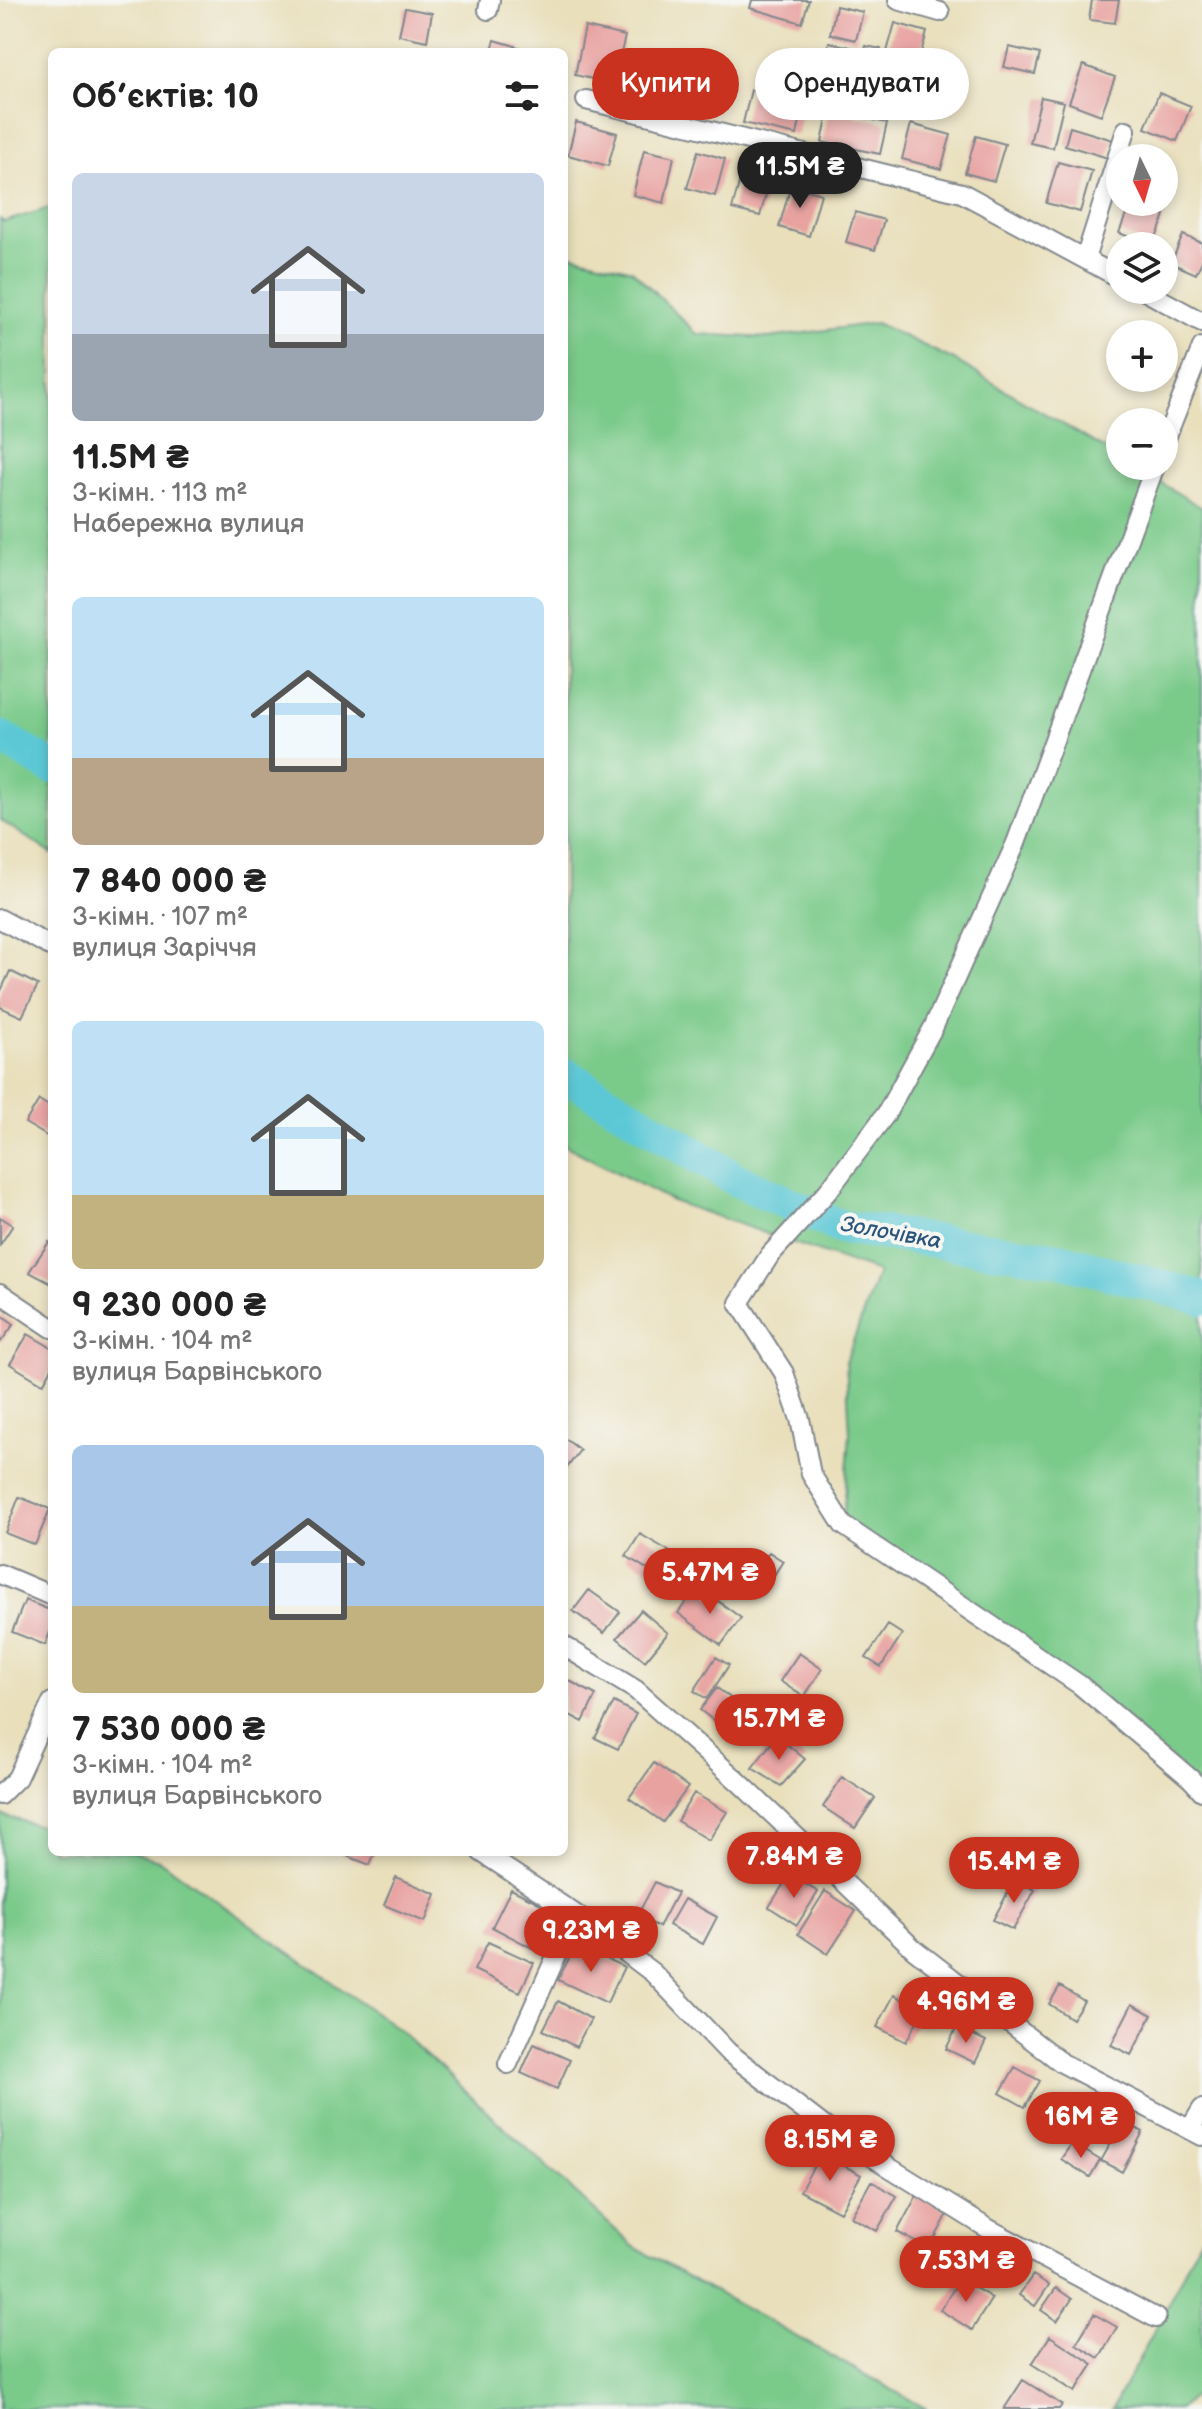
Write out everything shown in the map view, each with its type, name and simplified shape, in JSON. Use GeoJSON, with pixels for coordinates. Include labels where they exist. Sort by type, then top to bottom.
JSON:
{"type":"FeatureCollection","features":[{"type":"Feature","properties":{"kind":"street"},"geometry":{"type":"LineString","coordinates":[[898,0],[940,12]]}},
{"type":"Feature","properties":{"kind":"street"},"geometry":{"type":"LineString","coordinates":[[586,100],[962,193],[1106,270]]}},
{"type":"Feature","properties":{"kind":"street"},"geometry":{"type":"LineString","coordinates":[[1085,259],[1126,130]]}},
{"type":"Feature","properties":{"kind":"street"},"geometry":{"type":"LineString","coordinates":[[1169,304],[1202,322]]}},
{"type":"Feature","properties":{"kind":"street"},"geometry":{"type":"LineString","coordinates":[[1178,408],[1202,347]]}},
{"type":"Feature","properties":{"kind":"street"},"geometry":{"type":"LineString","coordinates":[[1150,480],[1016,843],[934,1026],[886,1114],[828,1191],[770,1255],[739,1303],[784,1373],[800,1419],[811,1474],[843,1525],[1080,1685],[1202,1791]]}},
{"type":"Feature","properties":{"kind":"street"},"geometry":{"type":"LineString","coordinates":[[0,919],[48,945]]}},
{"type":"Feature","properties":{"kind":"street"},"geometry":{"type":"LineString","coordinates":[[0,1293],[48,1325]]}},
{"type":"Feature","properties":{"kind":"street"},"geometry":{"type":"LineString","coordinates":[[0,1574],[48,1594]]}},
{"type":"Feature","properties":{"kind":"street"},"geometry":{"type":"LineString","coordinates":[[568,1648],[636,1690],[740,1783],[914,1949],[1062,2063],[1196,2132],[1202,2109]]}},
{"type":"Feature","properties":{"kind":"street"},"geometry":{"type":"LineString","coordinates":[[0,1795],[17,1778],[48,1711]]}},
{"type":"Feature","properties":{"kind":"street"},"geometry":{"type":"LineString","coordinates":[[487,1856],[575,1914],[653,1973],[728,2052],[829,2130],[987,2228],[1156,2318]]}},
{"type":"Feature","properties":{"kind":"street"},"geometry":{"type":"LineString","coordinates":[[508,2064],[575,1914]]}},
{"type":"Feature","properties":{"kind":"green space"},"geometry":{"type":"Polygon","coordinates":[[[48,208],[48,851],[0,820],[0,219],[4,222],[48,208]]]}},
{"type":"Feature","properties":{"kind":"green space"},"geometry":{"type":"Polygon","coordinates":[[[568,254],[632,270],[697,334],[769,338],[876,323],[954,360],[1106,450],[1106,480],[1156,480],[1202,508],[1202,1791],[1080,1685],[843,1525],[850,1433],[846,1361],[878,1272],[672,1201],[568,1147],[568,254]]]}},
{"type":"Feature","properties":{"kind":"green space"},"geometry":{"type":"Polygon","coordinates":[[[0,1815],[48,1828],[48,1856],[146,1856],[159,1860],[398,2029],[634,2247],[927,2409],[0,2409],[0,1815]]]}},
{"type":"Feature","properties":{"kind":"green space"},"geometry":{"type":"Polygon","coordinates":[[[1202,2235],[1202,2389],[1180,2409],[1112,2409],[1160,2320],[1202,2235]]]}},
{"type":"Feature","properties":{"kind":"building"},"geometry":{"type":"Polygon","coordinates":[[[752,0],[809,0],[802,23],[750,8],[752,0]]]}},
{"type":"Feature","properties":{"kind":"building"},"geometry":{"type":"Polygon","coordinates":[[[1092,0],[1119,0],[1115,23],[1089,20],[1092,0]]]}},
{"type":"Feature","properties":{"kind":"building"},"geometry":{"type":"Polygon","coordinates":[[[836,6],[863,12],[856,40],[830,34],[836,6]]]}},
{"type":"Feature","properties":{"kind":"building"},"geometry":{"type":"Polygon","coordinates":[[[405,8],[432,13],[427,41],[399,35],[405,8]]]}},
{"type":"Feature","properties":{"kind":"building"},"geometry":{"type":"Polygon","coordinates":[[[895,23],[927,32],[922,48],[888,48],[895,23]]]}},
{"type":"Feature","properties":{"kind":"building"},"geometry":{"type":"Polygon","coordinates":[[[585,27],[625,36],[622,48],[592,48],[592,79],[575,75],[585,27]]]}},
{"type":"Feature","properties":{"kind":"building"},"geometry":{"type":"Polygon","coordinates":[[[495,40],[522,48],[492,48],[495,40]]]}},
{"type":"Feature","properties":{"kind":"building"},"geometry":{"type":"Polygon","coordinates":[[[829,42],[855,48],[828,48],[829,42]]]}},
{"type":"Feature","properties":{"kind":"building"},"geometry":{"type":"Polygon","coordinates":[[[1009,47],[1040,54],[1035,74],[1004,67],[1009,47]]]}},
{"type":"Feature","properties":{"kind":"building"},"geometry":{"type":"Polygon","coordinates":[[[1083,65],[1115,77],[1101,115],[1069,103],[1083,65]]]}},
{"type":"Feature","properties":{"kind":"building"},"geometry":{"type":"Polygon","coordinates":[[[751,90],[755,91],[755,120],[800,120],[797,135],[743,123],[751,90]]]}},
{"type":"Feature","properties":{"kind":"building"},"geometry":{"type":"Polygon","coordinates":[[[1159,93],[1191,106],[1177,141],[1145,128],[1159,93]]]}},
{"type":"Feature","properties":{"kind":"building"},"geometry":{"type":"Polygon","coordinates":[[[1041,97],[1064,102],[1053,148],[1030,143],[1041,97]]]}},
{"type":"Feature","properties":{"kind":"building"},"geometry":{"type":"Polygon","coordinates":[[[827,120],[887,123],[880,154],[822,142],[827,120]]]}},
{"type":"Feature","properties":{"kind":"building"},"geometry":{"type":"Polygon","coordinates":[[[576,122],[617,133],[608,166],[568,155],[576,122]]]}},
{"type":"Feature","properties":{"kind":"building"},"geometry":{"type":"Polygon","coordinates":[[[911,124],[951,135],[941,169],[902,159],[911,124]]]}},
{"type":"Feature","properties":{"kind":"building"},"geometry":{"type":"Polygon","coordinates":[[[1070,127],[1113,140],[1112,144],[1106,144],[1106,157],[1065,145],[1070,127]]]}},
{"type":"Feature","properties":{"kind":"building"},"geometry":{"type":"Polygon","coordinates":[[[976,136],[1005,144],[994,181],[965,173],[976,136]]]}},
{"type":"Feature","properties":{"kind":"building"},"geometry":{"type":"Polygon","coordinates":[[[644,150],[674,157],[664,203],[633,195],[644,150]]]}},
{"type":"Feature","properties":{"kind":"building"},"geometry":{"type":"Polygon","coordinates":[[[698,151],[725,159],[715,196],[687,188],[698,151]]]}},
{"type":"Feature","properties":{"kind":"building"},"geometry":{"type":"Polygon","coordinates":[[[1058,162],[1092,171],[1080,212],[1046,203],[1058,162]]]}},
{"type":"Feature","properties":{"kind":"building"},"geometry":{"type":"Polygon","coordinates":[[[742,172],[770,180],[760,216],[732,209],[742,172]]]}},
{"type":"Feature","properties":{"kind":"building"},"geometry":{"type":"Polygon","coordinates":[[[791,185],[821,194],[809,236],[779,227],[791,185]]]}},
{"type":"Feature","properties":{"kind":"building"},"geometry":{"type":"Polygon","coordinates":[[[855,212],[884,220],[875,250],[846,242],[855,212]]]}},
{"type":"Feature","properties":{"kind":"building"},"geometry":{"type":"Polygon","coordinates":[[[1126,216],[1165,216],[1158,232],[1119,232],[1126,216]]]}},
{"type":"Feature","properties":{"kind":"building"},"geometry":{"type":"Polygon","coordinates":[[[1183,235],[1202,243],[1202,261],[1196,274],[1178,266],[1178,247],[1183,235]]]}},
{"type":"Feature","properties":{"kind":"building"},"geometry":{"type":"Polygon","coordinates":[[[10,971],[38,985],[22,1017],[0,1007],[0,993],[10,971]]]}},
{"type":"Feature","properties":{"kind":"building"},"geometry":{"type":"Polygon","coordinates":[[[39,1100],[48,1106],[48,1137],[25,1123],[39,1100]]]}},
{"type":"Feature","properties":{"kind":"building"},"geometry":{"type":"Polygon","coordinates":[[[0,1217],[13,1225],[0,1245],[0,1217]]]}},
{"type":"Feature","properties":{"kind":"building"},"geometry":{"type":"Polygon","coordinates":[[[48,1244],[48,1282],[29,1272],[48,1244]]]}},
{"type":"Feature","properties":{"kind":"building"},"geometry":{"type":"Polygon","coordinates":[[[0,1314],[14,1324],[0,1343],[0,1314]]]}},
{"type":"Feature","properties":{"kind":"building"},"geometry":{"type":"Polygon","coordinates":[[[28,1334],[48,1346],[48,1375],[43,1384],[10,1364],[28,1334]]]}},
{"type":"Feature","properties":{"kind":"building"},"geometry":{"type":"Polygon","coordinates":[[[568,1441],[580,1450],[568,1466],[568,1441]]]}},
{"type":"Feature","properties":{"kind":"building"},"geometry":{"type":"Polygon","coordinates":[[[19,1497],[48,1508],[35,1545],[5,1533],[19,1497]]]}},
{"type":"Feature","properties":{"kind":"building"},"geometry":{"type":"Polygon","coordinates":[[[640,1534],[669,1551],[655,1574],[626,1556],[640,1534]]]}},
{"type":"Feature","properties":{"kind":"building"},"geometry":{"type":"Polygon","coordinates":[[[769,1552],[783,1561],[762,1594],[747,1585],[769,1552]]]}},
{"type":"Feature","properties":{"kind":"building"},"geometry":{"type":"Polygon","coordinates":[[[698,1586],[741,1618],[721,1645],[678,1613],[698,1586]]]}},
{"type":"Feature","properties":{"kind":"building"},"geometry":{"type":"Polygon","coordinates":[[[589,1590],[620,1612],[604,1633],[573,1611],[589,1590]]]}},
{"type":"Feature","properties":{"kind":"building"},"geometry":{"type":"Polygon","coordinates":[[[25,1600],[48,1609],[45,1645],[12,1632],[25,1600]]]}},
{"type":"Feature","properties":{"kind":"building"},"geometry":{"type":"Polygon","coordinates":[[[641,1610],[668,1633],[645,1661],[617,1638],[641,1610]]]}},
{"type":"Feature","properties":{"kind":"building"},"geometry":{"type":"Polygon","coordinates":[[[888,1625],[902,1634],[881,1667],[866,1658],[888,1625]]]}},
{"type":"Feature","properties":{"kind":"building"},"geometry":{"type":"Polygon","coordinates":[[[799,1653],[822,1669],[804,1697],[780,1681],[799,1653]]]}},
{"type":"Feature","properties":{"kind":"building"},"geometry":{"type":"Polygon","coordinates":[[[716,1657],[729,1665],[707,1699],[694,1691],[716,1657]]]}},
{"type":"Feature","properties":{"kind":"building"},"geometry":{"type":"Polygon","coordinates":[[[568,1680],[596,1695],[583,1722],[568,1714],[568,1680]]]}},
{"type":"Feature","properties":{"kind":"building"},"geometry":{"type":"Polygon","coordinates":[[[717,1688],[747,1710],[730,1733],[700,1710],[717,1688]]]}},
{"type":"Feature","properties":{"kind":"building"},"geometry":{"type":"Polygon","coordinates":[[[614,1702],[636,1714],[618,1749],[595,1738],[614,1702]]]}},
{"type":"Feature","properties":{"kind":"building"},"geometry":{"type":"Polygon","coordinates":[[[777,1736],[805,1759],[781,1786],[752,1768],[777,1736]]]}},
{"type":"Feature","properties":{"kind":"building"},"geometry":{"type":"Polygon","coordinates":[[[654,1763],[688,1787],[663,1822],[629,1798],[654,1763]]]}},
{"type":"Feature","properties":{"kind":"building"},"geometry":{"type":"Polygon","coordinates":[[[842,1777],[875,1798],[855,1828],[823,1807],[842,1777]]]}},
{"type":"Feature","properties":{"kind":"building"},"geometry":{"type":"Polygon","coordinates":[[[694,1793],[727,1812],[709,1840],[677,1821],[694,1793]]]}},
{"type":"Feature","properties":{"kind":"building"},"geometry":{"type":"Polygon","coordinates":[[[347,1856],[373,1856],[370,1865],[347,1856]]]}},
{"type":"Feature","properties":{"kind":"building"},"geometry":{"type":"Polygon","coordinates":[[[790,1874],[818,1892],[797,1925],[769,1907],[790,1874]]]}},
{"type":"Feature","properties":{"kind":"building"},"geometry":{"type":"Polygon","coordinates":[[[396,1877],[436,1894],[425,1922],[384,1905],[396,1877]]]}},
{"type":"Feature","properties":{"kind":"building"},"geometry":{"type":"Polygon","coordinates":[[[1015,1879],[1035,1890],[1013,1930],[993,1920],[1015,1879]]]}},
{"type":"Feature","properties":{"kind":"building"},"geometry":{"type":"Polygon","coordinates":[[[655,1882],[677,1893],[659,1927],[637,1916],[655,1882]]]}},
{"type":"Feature","properties":{"kind":"building"},"geometry":{"type":"Polygon","coordinates":[[[511,1889],[559,1913],[540,1952],[492,1927],[511,1889]]]}},
{"type":"Feature","properties":{"kind":"building"},"geometry":{"type":"Polygon","coordinates":[[[825,1891],[856,1911],[828,1954],[798,1934],[825,1891]]]}},
{"type":"Feature","properties":{"kind":"building"},"geometry":{"type":"Polygon","coordinates":[[[684,1899],[717,1917],[703,1944],[669,1925],[684,1899]]]}},
{"type":"Feature","properties":{"kind":"building"},"geometry":{"type":"Polygon","coordinates":[[[488,1942],[534,1963],[520,1992],[474,1970],[488,1942]]]}},
{"type":"Feature","properties":{"kind":"building"},"geometry":{"type":"Polygon","coordinates":[[[576,1945],[624,1967],[607,2003],[558,1980],[576,1945]]]}},
{"type":"Feature","properties":{"kind":"building"},"geometry":{"type":"Polygon","coordinates":[[[1060,1986],[1084,2001],[1072,2019],[1049,2004],[1060,1986]]]}},
{"type":"Feature","properties":{"kind":"building"},"geometry":{"type":"Polygon","coordinates":[[[894,1995],[923,2010],[906,2042],[877,2027],[894,1995]]]}},
{"type":"Feature","properties":{"kind":"building"},"geometry":{"type":"Polygon","coordinates":[[[558,2001],[591,2019],[576,2047],[543,2030],[558,2001]]]}},
{"type":"Feature","properties":{"kind":"building"},"geometry":{"type":"Polygon","coordinates":[[[1132,2004],[1152,2015],[1131,2055],[1111,2045],[1132,2004]]]}},
{"type":"Feature","properties":{"kind":"building"},"geometry":{"type":"Polygon","coordinates":[[[957,2027],[986,2041],[975,2063],[946,2049],[957,2027]]]}},
{"type":"Feature","properties":{"kind":"building"},"geometry":{"type":"Polygon","coordinates":[[[534,2044],[570,2060],[557,2089],[521,2073],[534,2044]]]}},
{"type":"Feature","properties":{"kind":"building"},"geometry":{"type":"Polygon","coordinates":[[[1015,2067],[1040,2081],[1025,2107],[1000,2093],[1015,2067]]]}},
{"type":"Feature","properties":{"kind":"building"},"geometry":{"type":"Polygon","coordinates":[[[1123,2121],[1143,2132],[1122,2172],[1101,2161],[1123,2121]]]}},
{"type":"Feature","properties":{"kind":"building"},"geometry":{"type":"Polygon","coordinates":[[[1072,2143],[1100,2160],[1090,2177],[1061,2159],[1072,2143]]]}},
{"type":"Feature","properties":{"kind":"building"},"geometry":{"type":"Polygon","coordinates":[[[821,2153],[861,2175],[840,2212],[800,2191],[821,2153]]]}},
{"type":"Feature","properties":{"kind":"building"},"geometry":{"type":"Polygon","coordinates":[[[871,2181],[897,2196],[877,2231],[851,2217],[871,2181]]]}},
{"type":"Feature","properties":{"kind":"building"},"geometry":{"type":"Polygon","coordinates":[[[917,2195],[949,2212],[929,2249],[897,2232],[917,2195]]]}},
{"type":"Feature","properties":{"kind":"building"},"geometry":{"type":"Polygon","coordinates":[[[1033,2275],[1049,2285],[1035,2306],[1019,2295],[1033,2275]]]}},
{"type":"Feature","properties":{"kind":"building"},"geometry":{"type":"Polygon","coordinates":[[[960,2279],[992,2298],[972,2330],[940,2310],[960,2279]]]}},
{"type":"Feature","properties":{"kind":"building"},"geometry":{"type":"Polygon","coordinates":[[[1056,2288],[1072,2299],[1057,2321],[1041,2310],[1056,2288]]]}},
{"type":"Feature","properties":{"kind":"building"},"geometry":{"type":"Polygon","coordinates":[[[1094,2314],[1117,2327],[1099,2358],[1076,2344],[1094,2314]]]}},
{"type":"Feature","properties":{"kind":"building"},"geometry":{"type":"Polygon","coordinates":[[[1050,2336],[1093,2364],[1075,2392],[1032,2364],[1050,2336]]]}},
{"type":"Feature","properties":{"kind":"building"},"geometry":{"type":"Polygon","coordinates":[[[1023,2380],[1062,2405],[1059,2409],[1004,2409],[1023,2380]]]}},
{"type":"Feature","properties":{"kind":"waterway","name":"Золочівка"},"geometry":{"type":"LineString","coordinates":[[0,737],[48,765]]}},
{"type":"Feature","properties":{"kind":"waterway","name":"Золочівка"},"geometry":{"type":"LineString","coordinates":[[568,1076],[737,1180],[841,1227],[1058,1259],[1202,1298]]}}]}
